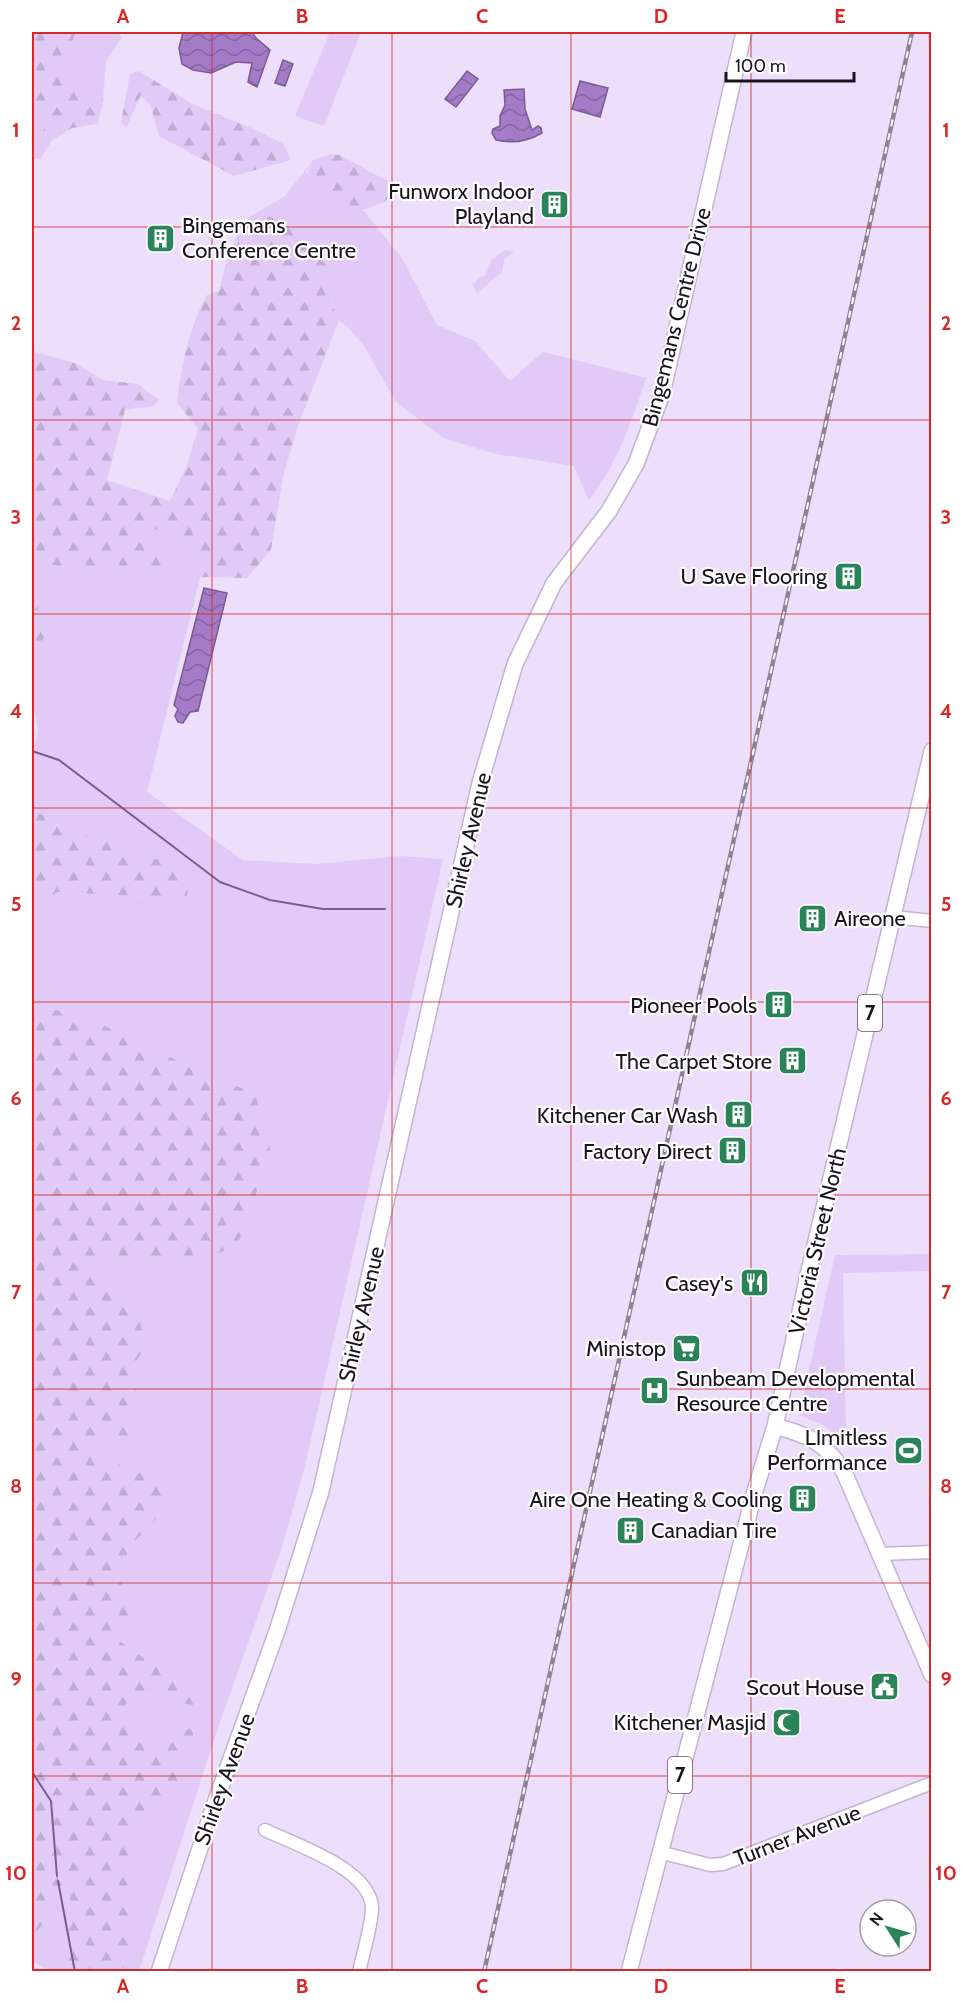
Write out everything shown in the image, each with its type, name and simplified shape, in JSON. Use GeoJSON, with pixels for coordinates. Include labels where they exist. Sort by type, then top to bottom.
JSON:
{"type":"FeatureCollection","features":[{"type":"Feature","properties":{"kind":"main road","name":"Bingemans Centre Drive"},"geometry":{"type":"LineString","coordinates":[[523,645],[554,583],[609,511],[636,464],[662,394],[744,32]]}},
{"type":"Feature","properties":{"kind":"main road","name":"Shirley Avenue"},"geometry":{"type":"LineString","coordinates":[[159,1971],[215,1803],[277,1631],[321,1491],[480,783],[515,664],[523,645]]}},
{"type":"Feature","properties":{"kind":"main road","name":"Victoria Street North"},"geometry":{"type":"LineString","coordinates":[[628,1971],[755,1491],[775,1426],[808,1275],[932,751]]}},
{"type":"Feature","properties":{"kind":"main road"},"geometry":{"type":"LineString","coordinates":[[775,1426],[810,1437],[834,1455],[844,1472],[932,1675]]}},
{"type":"Feature","properties":{"kind":"street"},"geometry":{"type":"LineString","coordinates":[[893,917],[932,921]]}},
{"type":"Feature","properties":{"kind":"street"},"geometry":{"type":"LineString","coordinates":[[880,1554],[932,1552]]}},
{"type":"Feature","properties":{"kind":"street","name":"Turner Avenue"},"geometry":{"type":"LineString","coordinates":[[659,1852],[710,1865],[723,1864],[932,1783]]}},
{"type":"Feature","properties":{"kind":"street"},"geometry":{"type":"LineString","coordinates":[[265,1830],[339,1866],[358,1878],[370,1894],[372,1910],[359,1971]]}},
{"type":"Feature","properties":{"kind":"green space"},"geometry":{"type":"Polygon","coordinates":[[[32,32],[76,32],[64,64],[76,79],[103,100],[98,124],[72,128],[52,140],[42,132],[48,122],[46,112],[34,103],[32,104],[32,32]]]}},
{"type":"Feature","properties":{"kind":"green space"},"geometry":{"type":"Polygon","coordinates":[[[76,32],[116,32],[122,37],[106,62],[103,100],[76,79],[64,64],[76,32]]]}},
{"type":"Feature","properties":{"kind":"green space"},"geometry":{"type":"Polygon","coordinates":[[[330,32],[361,32],[324,126],[295,116],[330,32]]]}},
{"type":"Feature","properties":{"kind":"green space"},"geometry":{"type":"Polygon","coordinates":[[[139,71],[192,104],[254,129],[283,144],[291,160],[234,176],[159,136],[151,107],[141,95],[126,128],[121,122],[130,74],[139,71]]]}},
{"type":"Feature","properties":{"kind":"green space"},"geometry":{"type":"Polygon","coordinates":[[[34,103],[46,112],[48,122],[42,132],[52,140],[40,159],[32,158],[32,104],[34,103]]]}},
{"type":"Feature","properties":{"kind":"green space"},"geometry":{"type":"Polygon","coordinates":[[[331,154],[340,155],[400,188],[384,202],[343,217],[304,180],[313,160],[331,154]]]}},
{"type":"Feature","properties":{"kind":"green space"},"geometry":{"type":"Polygon","coordinates":[[[313,160],[306,172],[343,217],[363,210],[402,258],[437,325],[475,341],[510,381],[543,352],[646,378],[616,457],[589,501],[574,466],[496,454],[443,438],[396,402],[364,346],[339,320],[333,307],[331,272],[264,214],[248,218],[285,196],[313,160]]]}},
{"type":"Feature","properties":{"kind":"green space"},"geometry":{"type":"Polygon","coordinates":[[[264,214],[301,232],[331,272],[333,307],[339,320],[298,426],[283,476],[271,550],[247,578],[200,577],[180,538],[142,525],[163,569],[106,571],[32,563],[32,351],[75,363],[103,380],[138,384],[159,400],[153,406],[125,410],[107,480],[170,501],[186,468],[198,429],[177,403],[184,361],[195,320],[207,295],[219,291],[230,253],[242,226],[248,218],[264,214]]]}},
{"type":"Feature","properties":{"kind":"green space"},"geometry":{"type":"Polygon","coordinates":[[[505,250],[514,252],[504,260],[502,272],[477,293],[473,285],[479,277],[485,276],[491,260],[505,250]]]}},
{"type":"Feature","properties":{"kind":"green space"},"geometry":{"type":"Polygon","coordinates":[[[141,524],[180,538],[200,577],[147,792],[243,860],[316,864],[400,856],[443,859],[304,1470],[282,1547],[218,1728],[139,1971],[117,1971],[124,1968],[136,1818],[174,1796],[196,1728],[129,1744],[124,1704],[141,1694],[193,1704],[191,1692],[118,1640],[120,1628],[139,1608],[116,1575],[133,1543],[157,1518],[175,1486],[121,1466],[91,1446],[136,1390],[132,1368],[146,1345],[92,1274],[102,1263],[151,1257],[190,1264],[255,1093],[212,1077],[84,1016],[32,1005],[33,906],[58,892],[168,898],[186,905],[104,840],[60,827],[33,809],[32,758],[38,730],[32,700],[32,654],[44,637],[37,614],[39,600],[32,599],[32,563],[106,571],[162,569],[141,524]]]}},
{"type":"Feature","properties":{"kind":"green space"},"geometry":{"type":"Polygon","coordinates":[[[32,599],[39,599],[37,614],[44,638],[32,654],[32,599]]]}},
{"type":"Feature","properties":{"kind":"green space"},"geometry":{"type":"Polygon","coordinates":[[[32,769],[34,809],[60,827],[159,860],[188,882],[187,906],[168,898],[58,892],[33,906],[32,909],[32,769]]]}},
{"type":"Feature","properties":{"kind":"green space"},"geometry":{"type":"Polygon","coordinates":[[[32,1005],[84,1016],[212,1077],[255,1093],[271,1152],[237,1246],[190,1264],[152,1257],[102,1263],[92,1274],[132,1294],[146,1345],[132,1368],[136,1390],[134,1434],[92,1446],[121,1466],[175,1486],[157,1518],[133,1543],[116,1575],[139,1608],[120,1628],[118,1640],[192,1692],[193,1705],[142,1694],[125,1704],[129,1743],[196,1727],[174,1796],[136,1818],[133,1913],[124,1968],[117,1971],[74,1971],[54,1960],[77,1913],[68,1895],[36,1932],[32,1932],[32,1005]]]}},
{"type":"Feature","properties":{"kind":"green space"},"geometry":{"type":"Polygon","coordinates":[[[931,1254],[931,1271],[843,1273],[846,1437],[839,1438],[825,1426],[799,1415],[835,1255],[931,1254]]]}},
{"type":"Feature","properties":{"kind":"green space"},"geometry":{"type":"Polygon","coordinates":[[[68,1894],[77,1913],[54,1960],[74,1971],[49,1971],[32,1961],[32,1932],[36,1932],[68,1894]]]}},
{"type":"Feature","properties":{"kind":"water"},"geometry":{"type":"Polygon","coordinates":[[[183,32],[252,32],[270,50],[257,87],[248,82],[252,63],[236,62],[211,73],[193,70],[182,64],[179,48],[183,32]]]}},
{"type":"Feature","properties":{"kind":"water"},"geometry":{"type":"Polygon","coordinates":[[[283,60],[293,64],[285,86],[275,83],[283,60]]]}},
{"type":"Feature","properties":{"kind":"water"},"geometry":{"type":"Polygon","coordinates":[[[467,71],[478,79],[456,107],[445,99],[467,71]]]}},
{"type":"Feature","properties":{"kind":"water"},"geometry":{"type":"Polygon","coordinates":[[[580,81],[608,88],[600,117],[572,109],[580,81]]]}},
{"type":"Feature","properties":{"kind":"water"},"geometry":{"type":"Polygon","coordinates":[[[524,89],[525,109],[532,130],[538,126],[542,133],[520,141],[496,140],[492,133],[493,129],[500,126],[500,116],[505,105],[504,90],[524,89]]]}},
{"type":"Feature","properties":{"kind":"water"},"geometry":{"type":"Polygon","coordinates":[[[204,588],[227,593],[198,711],[190,712],[183,723],[178,722],[175,716],[178,709],[174,705],[204,588]]]}},
{"type":"Feature","properties":{"kind":"waterway"},"geometry":{"type":"LineString","coordinates":[[32,751],[59,760],[220,882],[270,900],[323,909],[385,909]]}},
{"type":"Feature","properties":{"kind":"waterway"},"geometry":{"type":"LineString","coordinates":[[32,1772],[51,1801],[57,1876]]}},
{"type":"Feature","properties":{"kind":"waterway"},"geometry":{"type":"LineString","coordinates":[[58,1881],[75,1972]]}},
{"type":"Feature","properties":{"kind":"railway"},"geometry":{"type":"LineString","coordinates":[[484,1972],[912,32]]}},
{"type":"Feature","properties":{"kind":"place","name":"Funworx Indoor Playland"},"geometry":{"type":"Point","coordinates":[555,204]}},
{"type":"Feature","properties":{"kind":"place","name":"Bingemans Conference Centre"},"geometry":{"type":"Point","coordinates":[161,238]}},
{"type":"Feature","properties":{"kind":"place","name":"U Save Flooring"},"geometry":{"type":"Point","coordinates":[848,576]}},
{"type":"Feature","properties":{"kind":"place","name":"Aireone"},"geometry":{"type":"Point","coordinates":[813,918]}},
{"type":"Feature","properties":{"kind":"place","name":"Pioneer Pools"},"geometry":{"type":"Point","coordinates":[778,1005]}},
{"type":"Feature","properties":{"kind":"place","name":"The Carpet Store"},"geometry":{"type":"Point","coordinates":[793,1061]}},
{"type":"Feature","properties":{"kind":"place","name":"Kitchener Car Wash"},"geometry":{"type":"Point","coordinates":[739,1115]}},
{"type":"Feature","properties":{"kind":"place","name":"Factory Direct"},"geometry":{"type":"Point","coordinates":[733,1151]}},
{"type":"Feature","properties":{"kind":"place","name":"Casey's"},"geometry":{"type":"Point","coordinates":[754,1283]}},
{"type":"Feature","properties":{"kind":"place","name":"Ministop"},"geometry":{"type":"Point","coordinates":[687,1348]}},
{"type":"Feature","properties":{"kind":"place","name":"Sunbeam Developmental Resource Centre"},"geometry":{"type":"Point","coordinates":[655,1391]}},
{"type":"Feature","properties":{"kind":"place","name":"LImitless Performance"},"geometry":{"type":"Point","coordinates":[908,1450]}},
{"type":"Feature","properties":{"kind":"place","name":"Aire One Heating & Cooling"},"geometry":{"type":"Point","coordinates":[803,1499]}},
{"type":"Feature","properties":{"kind":"place","name":"Canadian Tire"},"geometry":{"type":"Point","coordinates":[630,1530]}},
{"type":"Feature","properties":{"kind":"place","name":"Scout House"},"geometry":{"type":"Point","coordinates":[885,1687]}},
{"type":"Feature","properties":{"kind":"place","name":"Kitchener Masjid"},"geometry":{"type":"Point","coordinates":[787,1722]}}]}
